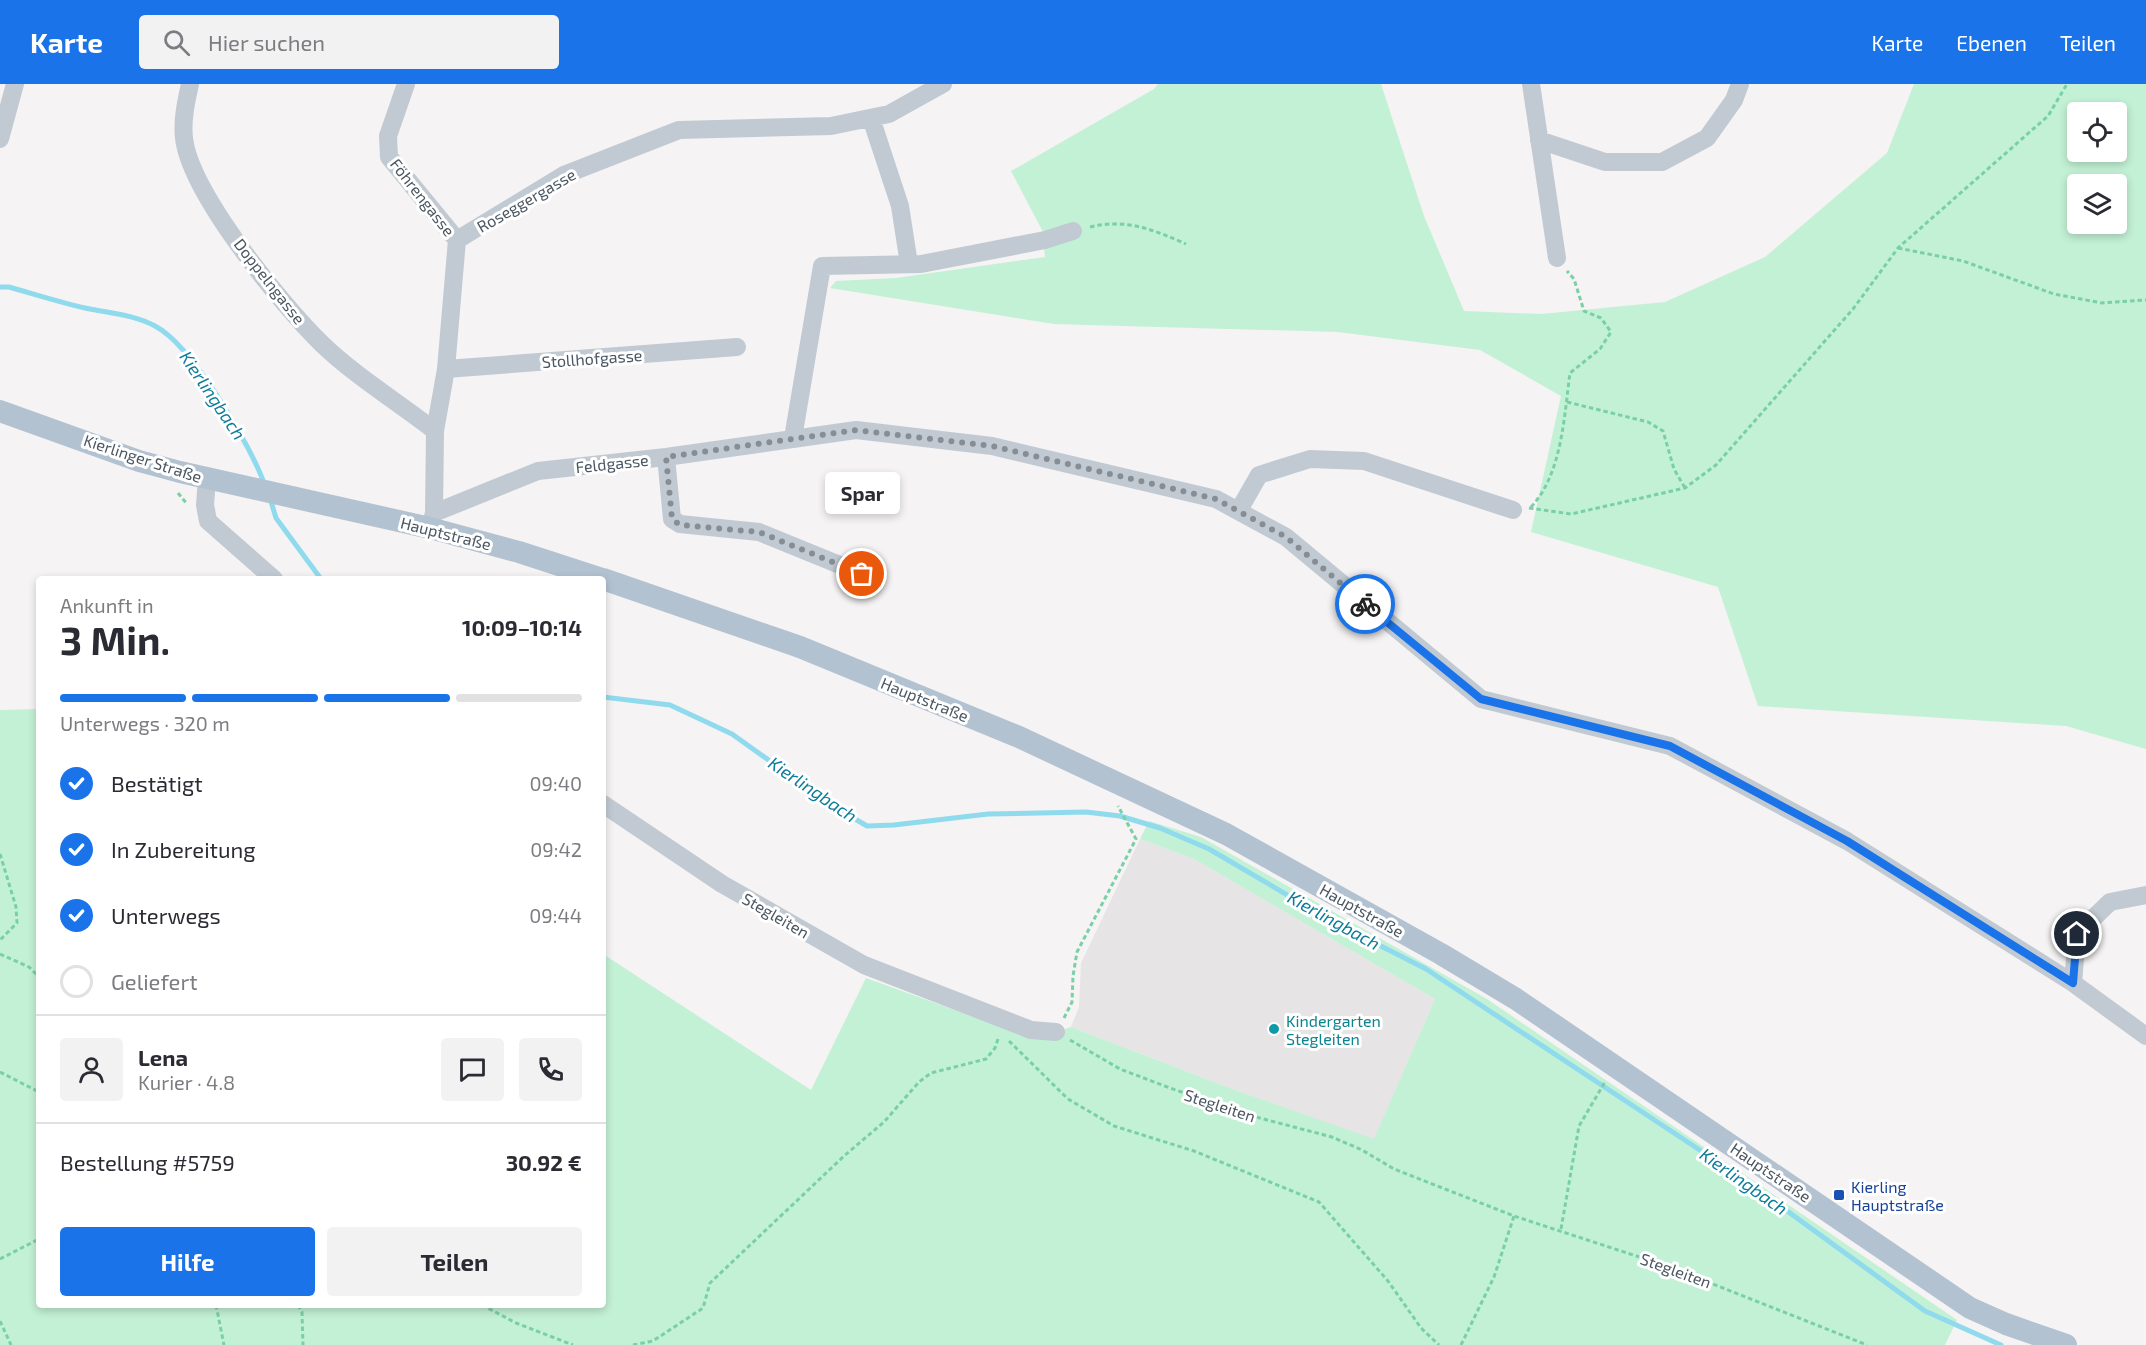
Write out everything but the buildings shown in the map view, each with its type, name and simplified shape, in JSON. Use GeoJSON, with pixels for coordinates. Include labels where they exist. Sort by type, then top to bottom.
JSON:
{"type":"FeatureCollection","features":[{"type":"Feature","properties":{"kind":"main road","name":"Kierlinger Straße"},"geometry":{"type":"LineString","coordinates":[[0,411],[139,460],[207,479],[288,497]]}},
{"type":"Feature","properties":{"kind":"main road","name":"Hauptstraße"},"geometry":{"type":"LineString","coordinates":[[288,497],[432,520],[594,576]]}},
{"type":"Feature","properties":{"kind":"main road","name":"Hauptstraße"},"geometry":{"type":"LineString","coordinates":[[606,580],[800,647],[1019,737],[1226,834],[1441,954],[1516,999],[1970,1308],[2006,1324],[2066,1345]]}},
{"type":"Feature","properties":{"kind":"street"},"geometry":{"type":"LineString","coordinates":[[0,139],[15,84]]}},
{"type":"Feature","properties":{"kind":"street","name":"Doppelngasse"},"geometry":{"type":"LineString","coordinates":[[190,84],[184,140],[195,173],[218,214],[293,314],[324,346],[435,430]]}},
{"type":"Feature","properties":{"kind":"street","name":"Föhrengasse"},"geometry":{"type":"LineString","coordinates":[[406,84],[388,136],[389,157],[457,240]]}},
{"type":"Feature","properties":{"kind":"street","name":"Roseggergasse"},"geometry":{"type":"LineString","coordinates":[[432,520],[435,430],[446,369],[457,240],[564,175],[679,130],[831,126],[889,114],[943,84]]}},
{"type":"Feature","properties":{"kind":"street"},"geometry":{"type":"LineString","coordinates":[[1531,84],[1557,258]]}},
{"type":"Feature","properties":{"kind":"street"},"geometry":{"type":"LineString","coordinates":[[1539,140],[1605,162],[1662,162],[1707,138],[1734,100],[1740,84]]}},
{"type":"Feature","properties":{"kind":"street"},"geometry":{"type":"LineString","coordinates":[[872,118],[900,206],[909,264]]}},
{"type":"Feature","properties":{"kind":"street"},"geometry":{"type":"LineString","coordinates":[[793,438],[822,266],[909,264],[1045,240],[1074,231]]}},
{"type":"Feature","properties":{"kind":"street","name":"Stollhofgasse"},"geometry":{"type":"LineString","coordinates":[[446,369],[737,347]]}},
{"type":"Feature","properties":{"kind":"street","name":"Feldgasse"},"geometry":{"type":"LineString","coordinates":[[432,520],[538,471],[666,457],[856,430],[992,446],[1216,499],[1286,537],[1481,699],[1670,746],[1847,841],[2073,983],[2146,1036]]}},
{"type":"Feature","properties":{"kind":"street"},"geometry":{"type":"LineString","coordinates":[[666,457],[672,519],[680,525],[759,532],[862,574]]}},
{"type":"Feature","properties":{"kind":"street"},"geometry":{"type":"LineString","coordinates":[[1239,510],[1259,476],[1310,459],[1364,461],[1521,509]]}},
{"type":"Feature","properties":{"kind":"street"},"geometry":{"type":"LineString","coordinates":[[207,479],[205,505],[208,520],[217,531],[270,576]]}},
{"type":"Feature","properties":{"kind":"street","name":"Stegleiten"},"geometry":{"type":"LineString","coordinates":[[606,806],[722,884],[864,965],[1031,1030],[1056,1032]]}},
{"type":"Feature","properties":{"kind":"street"},"geometry":{"type":"LineString","coordinates":[[2073,983],[2077,934],[2110,902],[2146,895]]}},
{"type":"Feature","properties":{"kind":"path"},"geometry":{"type":"LineString","coordinates":[[1521,509],[1571,514],[1685,488],[1716,465],[1853,309],[1898,248],[2048,116],[2067,84]]}},
{"type":"Feature","properties":{"kind":"path"},"geometry":{"type":"LineString","coordinates":[[1074,231],[1119,222],[1147,227],[1186,244]]}},
{"type":"Feature","properties":{"kind":"path"},"geometry":{"type":"LineString","coordinates":[[1898,248],[1963,261],[2054,294],[2102,303],[2146,300]]}},
{"type":"Feature","properties":{"kind":"path"},"geometry":{"type":"LineString","coordinates":[[1521,509],[1545,492],[1557,456],[1570,374],[1600,349],[1611,332],[1601,318],[1584,312],[1574,279],[1557,258]]}},
{"type":"Feature","properties":{"kind":"path"},"geometry":{"type":"LineString","coordinates":[[1566,401],[1648,422],[1663,431],[1674,469],[1685,488]]}},
{"type":"Feature","properties":{"kind":"path"},"geometry":{"type":"LineString","coordinates":[[1056,1032],[1072,1002],[1077,952],[1136,839],[1118,806]]}},
{"type":"Feature","properties":{"kind":"path"},"geometry":{"type":"LineString","coordinates":[[0,854],[16,907],[17,923],[0,940]]}},
{"type":"Feature","properties":{"kind":"path"},"geometry":{"type":"LineString","coordinates":[[0,954],[29,967],[36,974]]}},
{"type":"Feature","properties":{"kind":"path"},"geometry":{"type":"LineString","coordinates":[[1000,1030],[1018,1052],[1068,1099],[1114,1125],[1194,1151],[1319,1202],[1388,1281],[1421,1328],[1439,1345]]}},
{"type":"Feature","properties":{"kind":"path","name":"Stegleiten"},"geometry":{"type":"LineString","coordinates":[[1056,1032],[1120,1069],[1252,1116],[1332,1137],[1362,1150],[1394,1169],[1514,1216],[1561,1229],[1670,1267],[1867,1345]]}},
{"type":"Feature","properties":{"kind":"path"},"geometry":{"type":"LineString","coordinates":[[633,1345],[653,1341],[703,1308],[710,1283],[844,1156],[884,1122],[919,1082],[931,1073],[986,1059],[995,1048]]}},
{"type":"Feature","properties":{"kind":"path"},"geometry":{"type":"LineString","coordinates":[[0,1072],[18,1078],[36,1090]]}},
{"type":"Feature","properties":{"kind":"path"},"geometry":{"type":"LineString","coordinates":[[1561,1229],[1579,1126],[1607,1080]]}},
{"type":"Feature","properties":{"kind":"path"},"geometry":{"type":"LineString","coordinates":[[1461,1345],[1494,1277],[1514,1216]]}},
{"type":"Feature","properties":{"kind":"path"},"geometry":{"type":"LineString","coordinates":[[0,1259],[36,1241]]}},
{"type":"Feature","properties":{"kind":"path"},"geometry":{"type":"LineString","coordinates":[[217,1308],[224,1345]]}},
{"type":"Feature","properties":{"kind":"path"},"geometry":{"type":"LineString","coordinates":[[300,1308],[302,1312],[303,1345]]}},
{"type":"Feature","properties":{"kind":"path"},"geometry":{"type":"LineString","coordinates":[[488,1308],[516,1323],[573,1345]]}},
{"type":"Feature","properties":{"kind":"path"},"geometry":{"type":"LineString","coordinates":[[0,1321],[11,1345]]}},
{"type":"Feature","properties":{"kind":"shaded area"},"geometry":{"type":"Polygon","coordinates":[[[1140,839],[1194,859],[1435,999],[1374,1140],[1071,1027],[1079,1007],[1081,963],[1140,839]]]}},
{"type":"Feature","properties":{"kind":"green space"},"geometry":{"type":"Polygon","coordinates":[[[1158,84],[1381,84],[1424,216],[1464,311],[1541,314],[1665,302],[1765,257],[1887,153],[1914,84],[2146,84],[2146,749],[2066,726],[1758,706],[1718,587],[1531,532],[1561,396],[1480,350],[1338,332],[1054,324],[830,288],[836,281],[896,278],[1045,257],[1042,230],[1011,171],[1154,89],[1158,84]]]}},
{"type":"Feature","properties":{"kind":"green space"},"geometry":{"type":"Polygon","coordinates":[[[36,709],[36,1308],[606,1308],[606,956],[811,1090],[866,978],[1035,1039],[1071,1027],[1235,1090],[1374,1139],[1435,999],[1194,859],[1140,839],[1149,821],[1201,837],[1487,999],[1957,1320],[1945,1345],[0,1345],[0,710],[36,709]]]}},
{"type":"Feature","properties":{"kind":"waterway","name":"Kierlingbach"},"geometry":{"type":"LineString","coordinates":[[0,287],[9,287],[75,306],[138,319],[155,326],[170,337],[203,375],[219,398],[248,447],[265,486]]}},
{"type":"Feature","properties":{"kind":"waterway","name":"Kierlingbach"},"geometry":{"type":"LineString","coordinates":[[270,498],[276,518],[319,576]]}},
{"type":"Feature","properties":{"kind":"waterway","name":"Kierlingbach"},"geometry":{"type":"LineString","coordinates":[[606,697],[670,705],[732,734],[833,806],[867,826],[988,814],[1086,812],[1120,816],[1160,828],[1209,849],[1330,920],[1426,969],[1736,1174],[1925,1311],[2001,1345]]}},
{"type":"Feature","properties":{"kind":"way so far"},"geometry":{"type":"LineString","coordinates":[[862,574],[759,532],[680,525],[672,519],[666,457],[856,430],[992,446],[1216,499],[1286,537],[1365,604]]}},
{"type":"Feature","properties":{"kind":"place","name":"Spar"},"geometry":{"type":"Point","coordinates":[862,574]}},
{"type":"Feature","properties":{"kind":"place","name":"Kindergarten Stegleiten"},"geometry":{"type":"Point","coordinates":[1274,1029]}},
{"type":"Feature","properties":{"kind":"place","name":"Kierling Hauptstraße"},"geometry":{"type":"Point","coordinates":[1839,1195]}},
{"type":"Feature","properties":{"kind":"route"},"geometry":{"type":"LineString","coordinates":[[1365,604],[1481,699],[1670,746],[1847,841],[2073,983],[2077,934]]}}]}
